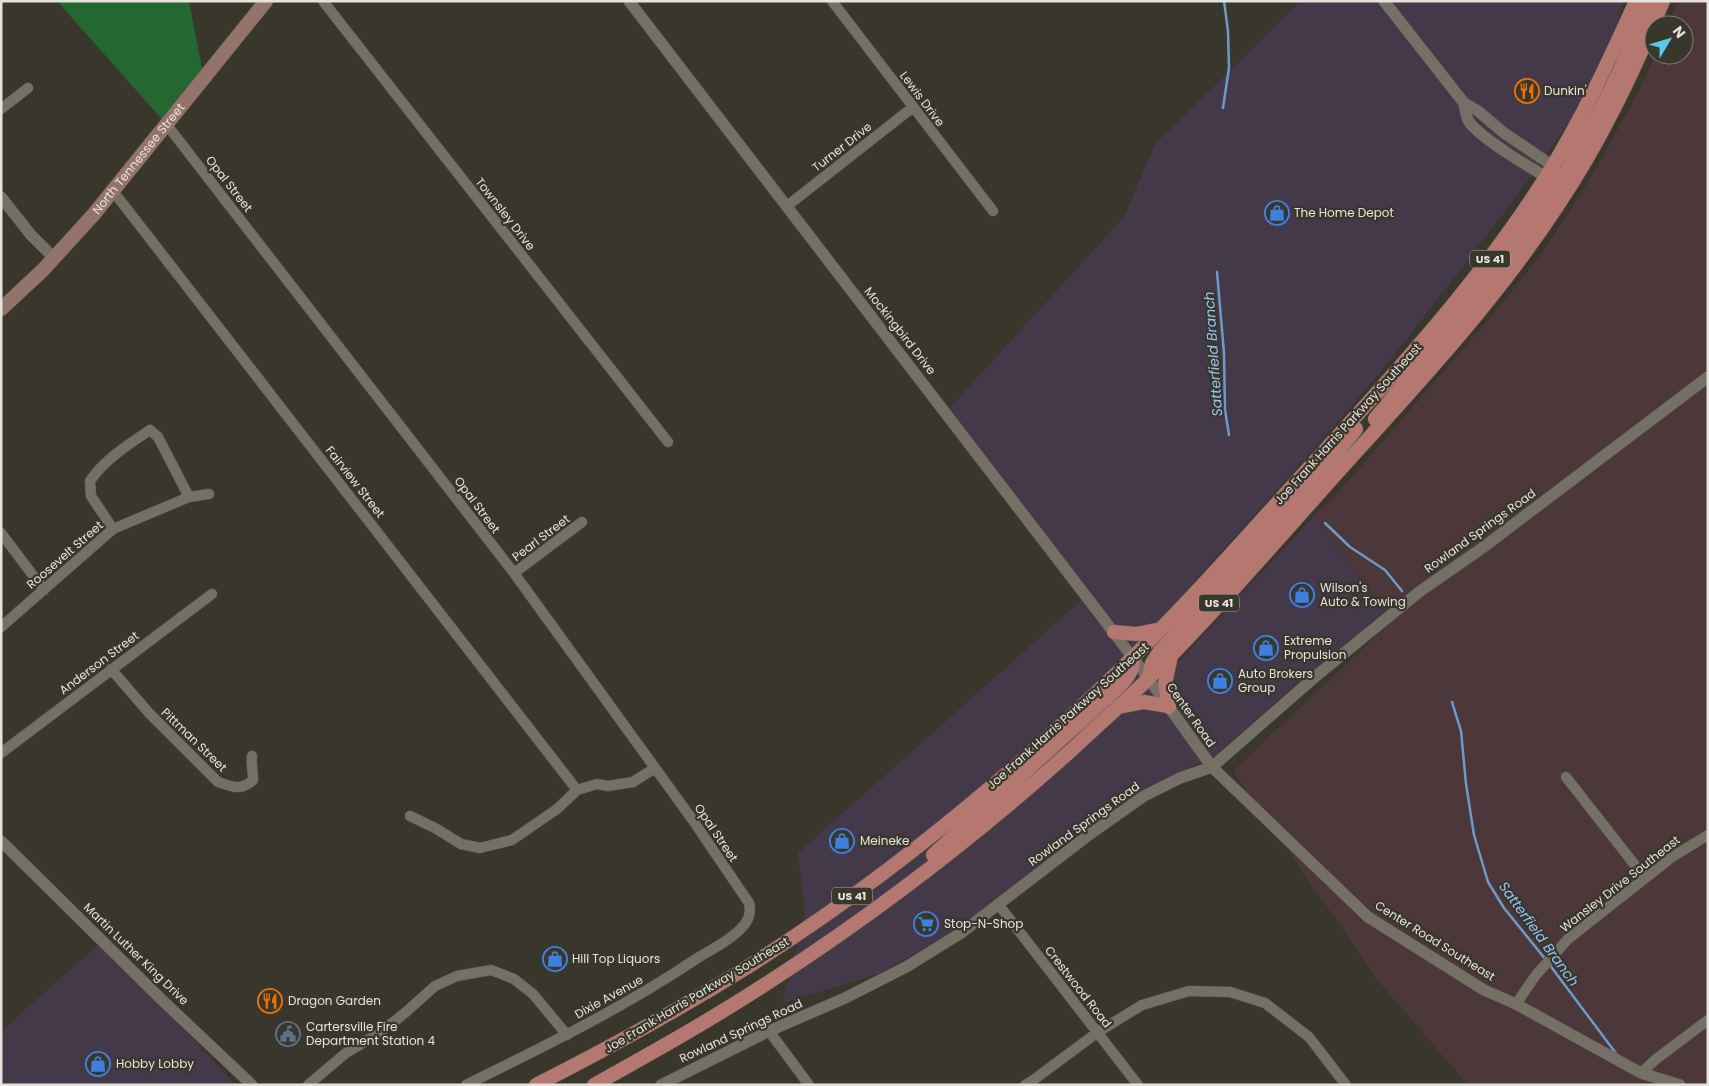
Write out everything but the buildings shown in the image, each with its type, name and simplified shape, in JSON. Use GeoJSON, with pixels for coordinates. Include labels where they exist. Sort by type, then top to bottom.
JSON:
{"type":"FeatureCollection","features":[{"type":"Feature","properties":{"kind":"main road","name":"North Tennessee Street"},"geometry":{"type":"LineString","coordinates":[[1,309],[54,258],[113,191],[266,1]]}},
{"type":"Feature","properties":{"kind":"main road","name":"Joe Frank Harris Parkway Southeast"},"geometry":{"type":"LineString","coordinates":[[594,1085],[674,1040],[773,980],[916,879],[1010,804],[1148,678],[1360,448],[1473,321],[1530,246],[1601,78],[1636,1]]}},
{"type":"Feature","properties":{"kind":"main road"},"geometry":{"type":"LineString","coordinates":[[1558,179],[1589,132],[1618,76],[1648,1]]}},
{"type":"Feature","properties":{"kind":"main road","name":"Joe Frank Harris Parkway Southeast"},"geometry":{"type":"LineString","coordinates":[[536,1085],[607,1049],[664,1017],[751,965],[837,906],[896,863],[1000,779],[1133,658],[1252,531],[1427,336],[1475,279],[1504,239],[1558,179],[1618,102],[1663,1]]}},
{"type":"Feature","properties":{"kind":"main road"},"geometry":{"type":"LineString","coordinates":[[1148,678],[1152,663],[1160,651],[1318,477],[1356,428],[1376,393]]}},
{"type":"Feature","properties":{"kind":"main road"},"geometry":{"type":"LineString","coordinates":[[1114,632],[1136,634],[1162,628]]}},
{"type":"Feature","properties":{"kind":"main road"},"geometry":{"type":"LineString","coordinates":[[1116,708],[1144,702],[1168,706],[1165,684],[1171,654]]}},
{"type":"Feature","properties":{"kind":"main road"},"geometry":{"type":"LineString","coordinates":[[916,879],[933,855],[1124,681],[1133,668],[1133,658]]}},
{"type":"Feature","properties":{"kind":"street","name":"Townsley Drive"},"geometry":{"type":"LineString","coordinates":[[323,1],[668,442]]}},
{"type":"Feature","properties":{"kind":"street","name":"Mockingbird Drive"},"geometry":{"type":"LineString","coordinates":[[629,1],[1148,678]]}},
{"type":"Feature","properties":{"kind":"street","name":"Lewis Drive"},"geometry":{"type":"LineString","coordinates":[[832,1],[912,108],[993,211]]}},
{"type":"Feature","properties":{"kind":"street"},"geometry":{"type":"LineString","coordinates":[[1384,1],[1464,103],[1478,111],[1558,179]]}},
{"type":"Feature","properties":{"kind":"street"},"geometry":{"type":"LineString","coordinates":[[1,109],[28,88]]}},
{"type":"Feature","properties":{"kind":"street","name":"Turner Drive"},"geometry":{"type":"LineString","coordinates":[[786,206],[912,108]]}},
{"type":"Feature","properties":{"kind":"street","name":"Opal Street"},"geometry":{"type":"LineString","coordinates":[[167,125],[514,573],[692,819],[749,903],[750,912]]}},
{"type":"Feature","properties":{"kind":"street","name":"Fairview Street"},"geometry":{"type":"LineString","coordinates":[[113,191],[577,790]]}},
{"type":"Feature","properties":{"kind":"street"},"geometry":{"type":"LineString","coordinates":[[1,197],[31,235],[54,258]]}},
{"type":"Feature","properties":{"kind":"street","name":"Rowland Springs Road"},"geometry":{"type":"LineString","coordinates":[[661,1085],[769,1031],[845,998],[906,967],[960,933],[1090,834],[1144,796],[1180,778],[1212,767],[1309,682],[1419,592],[1500,535],[1708,378]]}},
{"type":"Feature","properties":{"kind":"street"},"geometry":{"type":"LineString","coordinates":[[113,529],[91,496],[90,481],[95,472],[129,444],[150,430],[158,436],[189,497]]}},
{"type":"Feature","properties":{"kind":"street","name":"Roosevelt Street"},"geometry":{"type":"LineString","coordinates":[[1,627],[113,529],[189,497],[209,494]]}},
{"type":"Feature","properties":{"kind":"street","name":"Pearl Street"},"geometry":{"type":"LineString","coordinates":[[514,573],[582,522]]}},
{"type":"Feature","properties":{"kind":"street"},"geometry":{"type":"LineString","coordinates":[[1,533],[44,590]]}},
{"type":"Feature","properties":{"kind":"street","name":"Anderson Street"},"geometry":{"type":"LineString","coordinates":[[1,753],[212,594]]}},
{"type":"Feature","properties":{"kind":"street","name":"Pittman Street"},"geometry":{"type":"LineString","coordinates":[[112,669],[149,713],[218,782],[233,787],[246,786],[253,780],[252,756]]}},
{"type":"Feature","properties":{"kind":"street","name":"Center Road"},"geometry":{"type":"LineString","coordinates":[[1148,678],[1212,767]]}},
{"type":"Feature","properties":{"kind":"street","name":"Center Road Southeast"},"geometry":{"type":"LineString","coordinates":[[1212,767],[1368,917],[1484,990],[1516,1004],[1641,1073],[1680,1085]]}},
{"type":"Feature","properties":{"kind":"street"},"geometry":{"type":"LineString","coordinates":[[410,816],[435,828],[461,844],[480,848],[512,840],[557,809],[577,790],[597,784],[608,786],[633,782],[655,768]]}},
{"type":"Feature","properties":{"kind":"street"},"geometry":{"type":"LineString","coordinates":[[1566,777],[1645,878]]}},
{"type":"Feature","properties":{"kind":"street","name":"Wansley Drive Southeast"},"geometry":{"type":"LineString","coordinates":[[1516,1004],[1536,975],[1568,939],[1672,857],[1708,835]]}},
{"type":"Feature","properties":{"kind":"street","name":"Martin Luther King Drive"},"geometry":{"type":"LineString","coordinates":[[1,841],[162,1000],[252,1085]]}},
{"type":"Feature","properties":{"kind":"street","name":"Crestwood Road"},"geometry":{"type":"LineString","coordinates":[[998,904],[1138,1085]]}},
{"type":"Feature","properties":{"kind":"street","name":"Dixie Avenue"},"geometry":{"type":"LineString","coordinates":[[466,1085],[567,1035],[641,994],[726,939],[743,926],[750,912]]}},
{"type":"Feature","properties":{"kind":"street"},"geometry":{"type":"LineString","coordinates":[[308,1085],[346,1053],[381,1032],[435,986],[457,976],[491,970],[514,979],[533,994],[567,1035]]}},
{"type":"Feature","properties":{"kind":"street"},"geometry":{"type":"LineString","coordinates":[[1025,1085],[1098,1032],[1142,1005],[1188,991],[1230,992],[1265,1003],[1309,1037],[1346,1085]]}},
{"type":"Feature","properties":{"kind":"street"},"geometry":{"type":"LineString","coordinates":[[1641,1073],[1654,1060],[1708,1020]]}},
{"type":"Feature","properties":{"kind":"street"},"geometry":{"type":"LineString","coordinates":[[769,1031],[809,1085]]}},
{"type":"Feature","properties":{"kind":"shaded area"},"geometry":{"type":"Polygon","coordinates":[[[1301,1],[1624,1],[1601,78],[1514,200],[1396,353],[1340,420],[1135,648],[945,413],[1124,217],[1155,144],[1301,1]]]}},
{"type":"Feature","properties":{"kind":"shaded area"},"geometry":{"type":"Polygon","coordinates":[[[1678,1],[1708,1],[1708,1085],[1468,1085],[1379,982],[1233,771],[1392,621],[1314,516],[1337,494],[1492,316],[1541,254],[1590,179],[1639,91],[1651,65],[1694,65],[1694,15],[1672,15],[1678,1]]]}},
{"type":"Feature","properties":{"kind":"shaded area"},"geometry":{"type":"Polygon","coordinates":[[[1314,516],[1384,612],[1298,683],[1215,756],[1147,787],[952,933],[880,973],[782,1004],[805,914],[798,853],[1086,596],[1102,617],[1162,679],[1314,516]]]}},
{"type":"Feature","properties":{"kind":"shaded area"},"geometry":{"type":"Polygon","coordinates":[[[98,945],[187,1032],[235,1085],[1,1085],[1,1031],[98,945]]]}},
{"type":"Feature","properties":{"kind":"green space"},"geometry":{"type":"Polygon","coordinates":[[[57,1],[189,1],[204,79],[167,125],[57,1]]]}},
{"type":"Feature","properties":{"kind":"waterway","name":"Satterfield Branch"},"geometry":{"type":"LineString","coordinates":[[1223,108],[1229,68],[1228,31],[1224,1]]}},
{"type":"Feature","properties":{"kind":"waterway","name":"Satterfield Branch"},"geometry":{"type":"LineString","coordinates":[[1217,272],[1224,353],[1225,410],[1229,435]]}},
{"type":"Feature","properties":{"kind":"waterway","name":"Satterfield Branch"},"geometry":{"type":"LineString","coordinates":[[1325,523],[1350,547],[1385,570],[1402,591]]}},
{"type":"Feature","properties":{"kind":"waterway","name":"Satterfield Branch"},"geometry":{"type":"LineString","coordinates":[[1452,702],[1461,731],[1466,784],[1474,835],[1488,882],[1504,908],[1546,960]]}},
{"type":"Feature","properties":{"kind":"waterway","name":"Satterfield Branch"},"geometry":{"type":"LineString","coordinates":[[1549,964],[1618,1056]]}},
{"type":"Feature","properties":{"kind":"place","name":"Dunkin'"},"geometry":{"type":"Point","coordinates":[1527,91]}},
{"type":"Feature","properties":{"kind":"place","name":"The Home Depot"},"geometry":{"type":"Point","coordinates":[1277,213]}},
{"type":"Feature","properties":{"kind":"place","name":"Wilson's Auto & Towing"},"geometry":{"type":"Point","coordinates":[1302,595]}},
{"type":"Feature","properties":{"kind":"place","name":"Extreme Propulsion"},"geometry":{"type":"Point","coordinates":[1266,648]}},
{"type":"Feature","properties":{"kind":"place","name":"Auto Brokers Group"},"geometry":{"type":"Point","coordinates":[1220,681]}},
{"type":"Feature","properties":{"kind":"place","name":"Meineke"},"geometry":{"type":"Point","coordinates":[842,841]}},
{"type":"Feature","properties":{"kind":"place","name":"Stop-N-Shop"},"geometry":{"type":"Point","coordinates":[926,924]}},
{"type":"Feature","properties":{"kind":"place","name":"Hill Top Liquors"},"geometry":{"type":"Point","coordinates":[555,959]}},
{"type":"Feature","properties":{"kind":"place","name":"Dragon Garden"},"geometry":{"type":"Point","coordinates":[270,1001]}},
{"type":"Feature","properties":{"kind":"place","name":"Cartersville Fire Department Station 4"},"geometry":{"type":"Point","coordinates":[288,1034]}},
{"type":"Feature","properties":{"kind":"place","name":"Hobby Lobby"},"geometry":{"type":"Point","coordinates":[98,1064]}}]}
